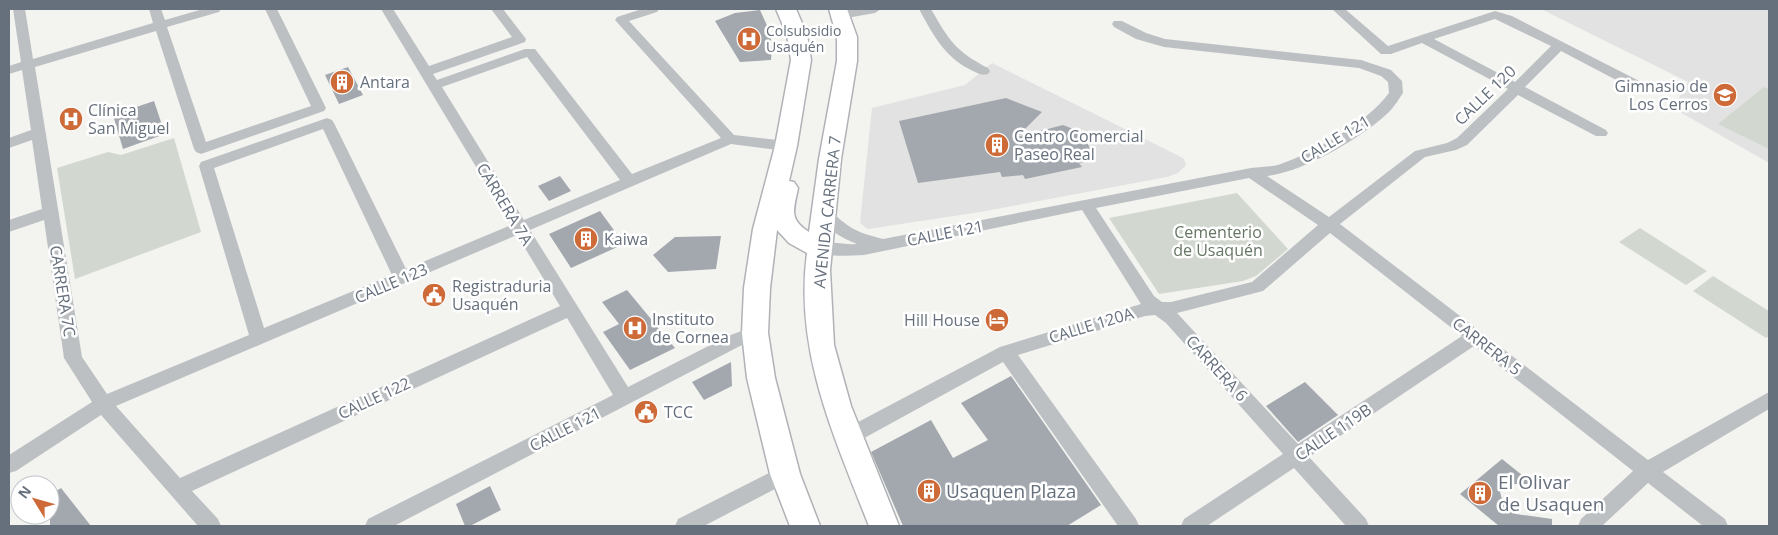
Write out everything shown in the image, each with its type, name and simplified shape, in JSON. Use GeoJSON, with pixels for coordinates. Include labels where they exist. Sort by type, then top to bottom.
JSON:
{"type":"FeatureCollection","features":[{"type":"Feature","properties":{"kind":"main road"},"geometry":{"type":"LineString","coordinates":[[786,9],[797,35],[801,60],[786,146],[765,229],[757,288],[755,333],[761,378],[786,474],[805,526]]}},
{"type":"Feature","properties":{"kind":"main road","name":"AVENIDA CARRERA 7"},"geometry":{"type":"LineString","coordinates":[[839,12],[847,37],[847,61],[830,159],[817,276],[821,345],[830,383],[884,526]]}},
{"type":"Feature","properties":{"kind":"main road"},"geometry":{"type":"LineString","coordinates":[[791,119],[791,156],[782,214],[785,223],[796,234],[813,246],[821,248]]}},
{"type":"Feature","properties":{"kind":"street"},"geometry":{"type":"LineString","coordinates":[[9,11],[18,9]]}},
{"type":"Feature","properties":{"kind":"street","name":"CARRERA 7C"},"geometry":{"type":"LineString","coordinates":[[18,9],[73,358],[103,404],[211,526]]}},
{"type":"Feature","properties":{"kind":"street"},"geometry":{"type":"LineString","coordinates":[[155,9],[201,149],[319,108],[271,9]]}},
{"type":"Feature","properties":{"kind":"street"},"geometry":{"type":"LineString","coordinates":[[9,70],[215,9]]}},
{"type":"Feature","properties":{"kind":"street","name":"CARRERA 7A"},"geometry":{"type":"LineString","coordinates":[[387,9],[519,228],[625,398]]}},
{"type":"Feature","properties":{"kind":"street"},"geometry":{"type":"LineString","coordinates":[[425,72],[520,39],[497,9]]}},
{"type":"Feature","properties":{"kind":"street"},"geometry":{"type":"LineString","coordinates":[[653,9],[622,20],[730,139],[786,146]]}},
{"type":"Feature","properties":{"kind":"street"},"geometry":{"type":"LineString","coordinates":[[839,12],[875,9]]}},
{"type":"Feature","properties":{"kind":"street"},"geometry":{"type":"LineString","coordinates":[[925,9],[947,48],[960,59],[982,71]]}},
{"type":"Feature","properties":{"kind":"street"},"geometry":{"type":"LineString","coordinates":[[1338,9],[1386,50],[1495,15],[1508,18],[1644,89]]}},
{"type":"Feature","properties":{"kind":"street","name":"CALLE 121"},"geometry":{"type":"LineString","coordinates":[[821,248],[843,251],[1251,173],[1278,170],[1316,154],[1362,126],[1385,108],[1396,93],[1395,81],[1386,72],[1361,64],[1164,43],[1141,36],[1118,24]]}},
{"type":"Feature","properties":{"kind":"street"},"geometry":{"type":"LineString","coordinates":[[1423,39],[1601,133]]}},
{"type":"Feature","properties":{"kind":"street","name":"CALLE 120"},"geometry":{"type":"LineString","coordinates":[[1330,224],[1420,154],[1432,149],[1451,147],[1464,139],[1559,46]]}},
{"type":"Feature","properties":{"kind":"street"},"geometry":{"type":"LineString","coordinates":[[433,86],[530,52],[630,182]]}},
{"type":"Feature","properties":{"kind":"street"},"geometry":{"type":"LineString","coordinates":[[259,339],[206,166],[327,123],[402,278]]}},
{"type":"Feature","properties":{"kind":"street"},"geometry":{"type":"LineString","coordinates":[[9,143],[38,134]]}},
{"type":"Feature","properties":{"kind":"street","name":"CALLE 123"},"geometry":{"type":"LineString","coordinates":[[9,465],[103,404],[730,139]]}},
{"type":"Feature","properties":{"kind":"street","name":"CARRERA 5"},"geometry":{"type":"LineString","coordinates":[[1251,173],[1330,224],[1718,526]]}},
{"type":"Feature","properties":{"kind":"street","name":"CARRERA 6"},"geometry":{"type":"LineString","coordinates":[[1086,205],[1148,301],[1172,318],[1359,526]]}},
{"type":"Feature","properties":{"kind":"street"},"geometry":{"type":"LineString","coordinates":[[9,226],[50,212]]}},
{"type":"Feature","properties":{"kind":"street","name":"CALLE 121"},"geometry":{"type":"LineString","coordinates":[[824,213],[837,226],[855,237],[884,244]]}},
{"type":"Feature","properties":{"kind":"street","name":"CALLE 120A"},"geometry":{"type":"LineString","coordinates":[[850,436],[1006,352],[1145,309],[1180,306],[1257,287],[1330,224]]}},
{"type":"Feature","properties":{"kind":"street","name":"CALLE 122"},"geometry":{"type":"LineString","coordinates":[[178,488],[570,309]]}},
{"type":"Feature","properties":{"kind":"street","name":"CALLE 121"},"geometry":{"type":"LineString","coordinates":[[375,526],[734,341],[755,333]]}},
{"type":"Feature","properties":{"kind":"street","name":"CALLE 119B"},"geometry":{"type":"LineString","coordinates":[[1191,526],[1474,337]]}},
{"type":"Feature","properties":{"kind":"street"},"geometry":{"type":"LineString","coordinates":[[1006,352],[1129,526]]}},
{"type":"Feature","properties":{"kind":"street"},"geometry":{"type":"LineString","coordinates":[[1588,526],[1647,471],[1769,400]]}},
{"type":"Feature","properties":{"kind":"street"},"geometry":{"type":"LineString","coordinates":[[685,526],[786,474]]}},
{"type":"Feature","properties":{"kind":"shaded area","name":"Gimnasio de Los Cerros"},"geometry":{"type":"Polygon","coordinates":[[[1541,9],[1769,9],[1769,163],[1673,108],[1688,82],[1541,9]]]}},
{"type":"Feature","properties":{"kind":"shaded area"},"geometry":{"type":"Polygon","coordinates":[[[992,63],[1177,155],[1184,159],[1186,165],[1178,173],[1167,177],[980,212],[868,229],[860,223],[872,108],[965,85],[992,63]]]}},
{"type":"Feature","properties":{"kind":"green space"},"geometry":{"type":"Polygon","coordinates":[[[1764,87],[1769,89],[1769,149],[1718,124],[1764,87]]]}},
{"type":"Feature","properties":{"kind":"green space"},"geometry":{"type":"Polygon","coordinates":[[[174,138],[201,232],[75,279],[57,168],[108,152],[121,155],[174,138]]]}},
{"type":"Feature","properties":{"kind":"green space","name":"Cementerio de Usaquén"},"geometry":{"type":"Polygon","coordinates":[[[1237,193],[1288,249],[1256,276],[1243,281],[1159,294],[1109,218],[1237,193]]]}},
{"type":"Feature","properties":{"kind":"green space"},"geometry":{"type":"Polygon","coordinates":[[[1640,228],[1707,271],[1686,285],[1619,242],[1640,228]]]}},
{"type":"Feature","properties":{"kind":"green space"},"geometry":{"type":"Polygon","coordinates":[[[1713,276],[1769,311],[1769,336],[1766,338],[1693,291],[1713,276]]]}},
{"type":"Feature","properties":{"kind":"building","name":"Colsubsidio Usaquén"},"geometry":{"type":"Polygon","coordinates":[[[760,10],[770,32],[771,60],[740,62],[715,21],[735,13],[760,10]]]}},
{"type":"Feature","properties":{"kind":"building","name":"Antara"},"geometry":{"type":"Polygon","coordinates":[[[348,67],[363,95],[339,104],[325,75],[348,67]]]}},
{"type":"Feature","properties":{"kind":"building","name":"Centro Comercial Paseo Real"},"geometry":{"type":"Polygon","coordinates":[[[1006,98],[1042,112],[1017,137],[1063,125],[1081,132],[1096,159],[1079,163],[1082,167],[1025,179],[1023,175],[1002,177],[1000,172],[918,183],[899,121],[1006,98]]]}},
{"type":"Feature","properties":{"kind":"building"},"geometry":{"type":"Polygon","coordinates":[[[154,101],[165,134],[123,149],[113,115],[154,101]]]}},
{"type":"Feature","properties":{"kind":"building"},"geometry":{"type":"Polygon","coordinates":[[[560,176],[571,191],[549,201],[538,186],[560,176]]]}},
{"type":"Feature","properties":{"kind":"building","name":"Kaiwa"},"geometry":{"type":"Polygon","coordinates":[[[600,211],[624,244],[571,268],[549,234],[600,211]]]}},
{"type":"Feature","properties":{"kind":"building"},"geometry":{"type":"Polygon","coordinates":[[[721,236],[716,269],[668,272],[653,255],[675,237],[721,236]]]}},
{"type":"Feature","properties":{"kind":"building","name":"Instituto de Cornea"},"geometry":{"type":"Polygon","coordinates":[[[627,290],[675,348],[630,370],[603,332],[619,324],[602,302],[627,290]]]}},
{"type":"Feature","properties":{"kind":"building"},"geometry":{"type":"Polygon","coordinates":[[[731,362],[732,386],[704,400],[692,382],[731,362]]]}},
{"type":"Feature","properties":{"kind":"building"},"geometry":{"type":"Polygon","coordinates":[[[1011,376],[1101,505],[1067,526],[903,526],[871,452],[931,420],[953,458],[988,440],[961,403],[1011,376]]]}},
{"type":"Feature","properties":{"kind":"building"},"geometry":{"type":"Polygon","coordinates":[[[1305,382],[1338,415],[1298,442],[1266,406],[1305,382]]]}},
{"type":"Feature","properties":{"kind":"building","name":"El Olivar de Usaquen"},"geometry":{"type":"Polygon","coordinates":[[[1502,459],[1533,484],[1509,484],[1500,492],[1503,503],[1516,514],[1552,519],[1552,526],[1499,526],[1460,494],[1502,459]]]}},
{"type":"Feature","properties":{"kind":"building"},"geometry":{"type":"Polygon","coordinates":[[[490,486],[501,510],[470,526],[465,526],[456,504],[490,486]]]}},
{"type":"Feature","properties":{"kind":"building"},"geometry":{"type":"Polygon","coordinates":[[[60,489],[91,526],[50,526],[60,525],[60,489]]]}},
{"type":"Feature","properties":{"kind":"place","name":"Colsubsidio Usaquén"},"geometry":{"type":"Point","coordinates":[749,39]}},
{"type":"Feature","properties":{"kind":"place","name":"Antara"},"geometry":{"type":"Point","coordinates":[342,82]}},
{"type":"Feature","properties":{"kind":"place","name":"Gimnasio de Los Cerros"},"geometry":{"type":"Point","coordinates":[1725,95]}},
{"type":"Feature","properties":{"kind":"place","name":"Clínica San Miguel"},"geometry":{"type":"Point","coordinates":[71,119]}},
{"type":"Feature","properties":{"kind":"place","name":"Centro Comercial Paseo Real"},"geometry":{"type":"Point","coordinates":[997,145]}},
{"type":"Feature","properties":{"kind":"place","name":"Kaiwa"},"geometry":{"type":"Point","coordinates":[586,239]}},
{"type":"Feature","properties":{"kind":"place","name":"Registraduria Usaquén"},"geometry":{"type":"Point","coordinates":[434,295]}},
{"type":"Feature","properties":{"kind":"place","name":"Hill House"},"geometry":{"type":"Point","coordinates":[997,320]}},
{"type":"Feature","properties":{"kind":"place","name":"Instituto de Cornea"},"geometry":{"type":"Point","coordinates":[635,328]}},
{"type":"Feature","properties":{"kind":"place","name":"TCC"},"geometry":{"type":"Point","coordinates":[646,412]}},
{"type":"Feature","properties":{"kind":"place","name":"Usaquen Plaza"},"geometry":{"type":"Point","coordinates":[929,491]}},
{"type":"Feature","properties":{"kind":"place","name":"El Olivar de Usaquen"},"geometry":{"type":"Point","coordinates":[1480,493]}}]}
